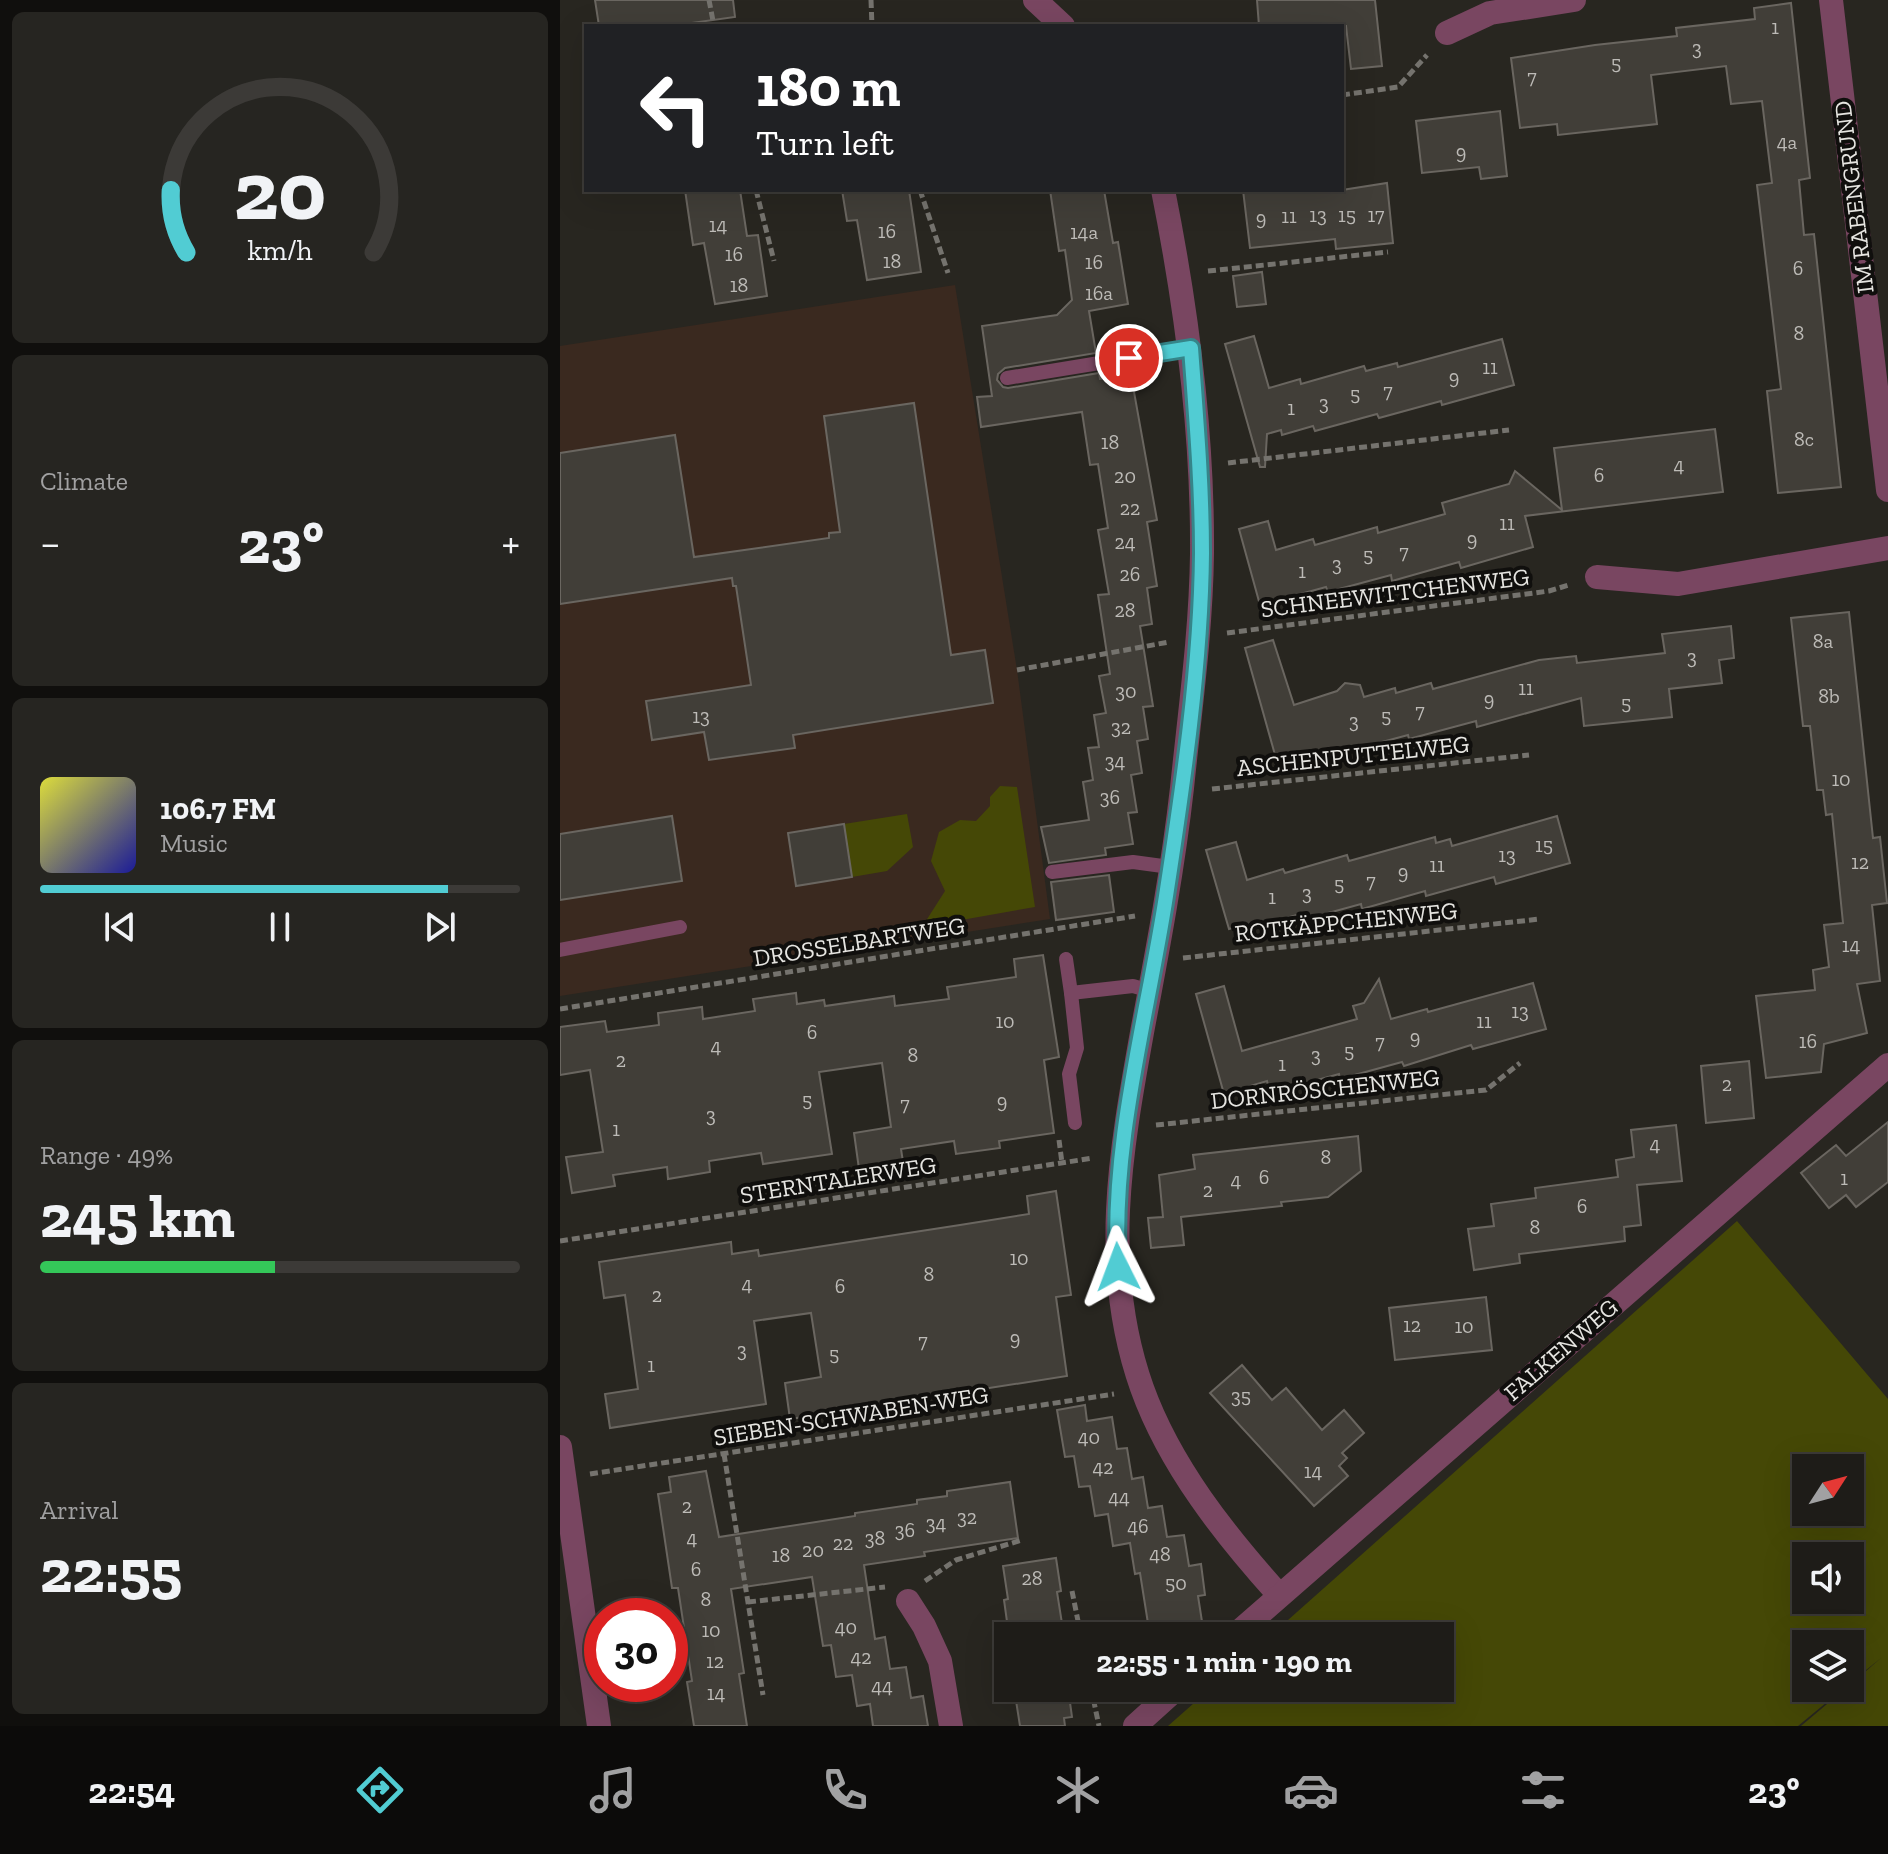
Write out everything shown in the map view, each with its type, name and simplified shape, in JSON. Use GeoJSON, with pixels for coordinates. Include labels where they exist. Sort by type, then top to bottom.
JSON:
{"type":"FeatureCollection","features":[{"type":"Feature","properties":{"kind":"street"},"geometry":{"type":"LineString","coordinates":[[1035,0],[1061,24]]}},
{"type":"Feature","properties":{"kind":"street"},"geometry":{"type":"LineString","coordinates":[[1447,33],[1490,13],[1574,0]]}},
{"type":"Feature","properties":{"kind":"street","name":"IM RABENGRUND"},"geometry":{"type":"LineString","coordinates":[[1831,0],[1888,490]]}},
{"type":"Feature","properties":{"kind":"street"},"geometry":{"type":"LineString","coordinates":[[1163,192],[1191,348],[1200,466],[1202,556],[1181,792],[1156,961],[1121,1154],[1116,1224],[1120,1289],[1126,1335],[1142,1389],[1159,1428],[1204,1502],[1246,1559],[1279,1595]]}},
{"type":"Feature","properties":{"kind":"street"},"geometry":{"type":"LineString","coordinates":[[1597,577],[1678,584],[1888,548]]}},
{"type":"Feature","properties":{"kind":"street","name":"FALKENWEG"},"geometry":{"type":"LineString","coordinates":[[1249,1622],[1888,1065]]}},
{"type":"Feature","properties":{"kind":"street"},"geometry":{"type":"LineString","coordinates":[[560,1447],[565,1477],[568,1572],[599,1726]]}},
{"type":"Feature","properties":{"kind":"street"},"geometry":{"type":"LineString","coordinates":[[908,1601],[940,1661],[951,1726]]}},
{"type":"Feature","properties":{"kind":"street"},"geometry":{"type":"LineString","coordinates":[[1135,1726],[1162,1702]]}},
{"type":"Feature","properties":{"kind":"lane"},"geometry":{"type":"LineString","coordinates":[[1007,378],[1191,348]]}},
{"type":"Feature","properties":{"kind":"lane"},"geometry":{"type":"LineString","coordinates":[[1052,872],[1133,862],[1170,867]]}},
{"type":"Feature","properties":{"kind":"lane"},"geometry":{"type":"LineString","coordinates":[[560,950],[680,927]]}},
{"type":"Feature","properties":{"kind":"lane"},"geometry":{"type":"LineString","coordinates":[[1066,959],[1077,1048],[1069,1074],[1075,1123]]}},
{"type":"Feature","properties":{"kind":"lane"},"geometry":{"type":"LineString","coordinates":[[1071,993],[1133,986],[1150,991]]}},
{"type":"Feature","properties":{"kind":"path"},"geometry":{"type":"LineString","coordinates":[[709,0],[714,24]]}},
{"type":"Feature","properties":{"kind":"path"},"geometry":{"type":"LineString","coordinates":[[871,0],[872,24]]}},
{"type":"Feature","properties":{"kind":"path"},"geometry":{"type":"LineString","coordinates":[[1344,95],[1398,87],[1447,33]]}},
{"type":"Feature","properties":{"kind":"path"},"geometry":{"type":"LineString","coordinates":[[757,192],[774,261]]}},
{"type":"Feature","properties":{"kind":"path"},"geometry":{"type":"LineString","coordinates":[[921,192],[948,273]]}},
{"type":"Feature","properties":{"kind":"path"},"geometry":{"type":"LineString","coordinates":[[1179,274],[1388,252]]}},
{"type":"Feature","properties":{"kind":"path"},"geometry":{"type":"LineString","coordinates":[[1200,466],[1509,430]]}},
{"type":"Feature","properties":{"kind":"path","name":"SCHNEEWITTCHENWEG"},"geometry":{"type":"LineString","coordinates":[[1017,670],[1197,637],[1549,591],[1597,577]]}},
{"type":"Feature","properties":{"kind":"path","name":"ASCHENPUTTELWEG"},"geometry":{"type":"LineString","coordinates":[[1181,792],[1529,755]]}},
{"type":"Feature","properties":{"kind":"path","name":"DROSSELBARTWEG"},"geometry":{"type":"LineString","coordinates":[[560,1009],[1163,911]]}},
{"type":"Feature","properties":{"kind":"path","name":"ROTKÄPPCHENWEG"},"geometry":{"type":"LineString","coordinates":[[1156,961],[1540,919]]}},
{"type":"Feature","properties":{"kind":"path","name":"DORNRÖSCHENWEG"},"geometry":{"type":"LineString","coordinates":[[1125,1128],[1486,1090],[1520,1063]]}},
{"type":"Feature","properties":{"kind":"path","name":"STERNTALERWEG"},"geometry":{"type":"LineString","coordinates":[[560,1241],[1121,1154]]}},
{"type":"Feature","properties":{"kind":"path","name":"SIEBEN-SCHWABEN-WEG"},"geometry":{"type":"LineString","coordinates":[[565,1477],[1142,1389]]}},
{"type":"Feature","properties":{"kind":"path"},"geometry":{"type":"LineString","coordinates":[[724,1454],[763,1695]]}},
{"type":"Feature","properties":{"kind":"path"},"geometry":{"type":"LineString","coordinates":[[748,1602],[880,1586],[892,1589],[908,1601],[927,1578],[956,1560],[1022,1540]]}},
{"type":"Feature","properties":{"kind":"path"},"geometry":{"type":"LineString","coordinates":[[1072,1591],[1078,1622]]}},
{"type":"Feature","properties":{"kind":"path"},"geometry":{"type":"LineString","coordinates":[[1094,1702],[1099,1726]]}},
{"type":"Feature","properties":{"kind":"shaded area"},"geometry":{"type":"Polygon","coordinates":[[[955,285],[1017,670],[1050,919],[560,996],[560,346],[955,285]]]}},
{"type":"Feature","properties":{"kind":"shaded area"},"geometry":{"type":"Polygon","coordinates":[[[1000,786],[1017,787],[1035,907],[922,927],[945,891],[931,861],[939,832],[960,820],[976,821],[990,806],[990,797],[1000,786]]]}},
{"type":"Feature","properties":{"kind":"shaded area"},"geometry":{"type":"Polygon","coordinates":[[[907,814],[913,847],[887,871],[852,877],[844,824],[907,814]]]}},
{"type":"Feature","properties":{"kind":"shaded area"},"geometry":{"type":"Polygon","coordinates":[[[1737,1221],[1888,1399],[1888,1726],[1801,1726],[1829,1702],[1864,1702],[1864,1673],[1881,1658],[1864,1672],[1864,1630],[1792,1630],[1792,1702],[1827,1702],[1798,1726],[1168,1726],[1195,1702],[1454,1702],[1454,1622],[1286,1622],[1737,1221]]]}},
{"type":"Feature","properties":{"kind":"building"},"geometry":{"type":"Polygon","coordinates":[[[595,0],[733,0],[735,17],[684,24],[599,24],[595,0]]]}},
{"type":"Feature","properties":{"kind":"building"},"geometry":{"type":"Polygon","coordinates":[[[1257,0],[1375,0],[1382,66],[1351,69],[1344,24],[1259,24],[1257,0]]]}},
{"type":"Feature","properties":{"kind":"building"},"geometry":{"type":"Polygon","coordinates":[[[1791,3],[1810,178],[1799,180],[1804,235],[1814,234],[1841,487],[1778,493],[1767,391],[1781,389],[1757,185],[1772,183],[1762,101],[1731,104],[1726,66],[1651,75],[1657,124],[1558,135],[1557,124],[1520,128],[1511,58],[1677,36],[1676,28],[1755,19],[1754,8],[1791,3]]]}},
{"type":"Feature","properties":{"kind":"building"},"geometry":{"type":"Polygon","coordinates":[[[1500,111],[1507,176],[1481,179],[1479,167],[1422,173],[1416,121],[1500,111]]]}},
{"type":"Feature","properties":{"kind":"building"},"geometry":{"type":"Polygon","coordinates":[[[1387,183],[1393,243],[1336,249],[1335,239],[1250,248],[1243,192],[1344,190],[1387,183]]]}},
{"type":"Feature","properties":{"kind":"building"},"geometry":{"type":"Polygon","coordinates":[[[685,192],[740,192],[747,236],[758,235],[767,296],[715,304],[704,243],[693,245],[685,192]]]}},
{"type":"Feature","properties":{"kind":"building"},"geometry":{"type":"Polygon","coordinates":[[[842,192],[909,192],[921,272],[867,280],[857,220],[847,221],[842,192]]]}},
{"type":"Feature","properties":{"kind":"building"},"geometry":{"type":"Polygon","coordinates":[[[1050,192],[1104,192],[1113,243],[1118,242],[1128,304],[1089,311],[1096,353],[1005,368],[998,374],[997,380],[1008,388],[1099,373],[1100,379],[1131,375],[1157,520],[1147,522],[1157,586],[1147,588],[1152,624],[1140,626],[1153,706],[1143,707],[1148,739],[1137,741],[1142,773],[1131,775],[1137,812],[1128,813],[1133,844],[1105,848],[1106,855],[1049,863],[1041,827],[1089,820],[1083,782],[1093,780],[1088,748],[1099,747],[1094,715],[1106,713],[1099,676],[1110,674],[1098,595],[1109,594],[1098,530],[1108,528],[1098,464],[1090,465],[1082,412],[981,427],[977,397],[992,396],[982,326],[1057,315],[1072,300],[1065,250],[1059,251],[1050,192]]]}},
{"type":"Feature","properties":{"kind":"building"},"geometry":{"type":"Polygon","coordinates":[[[1262,272],[1266,304],[1237,307],[1233,276],[1262,272]]]}},
{"type":"Feature","properties":{"kind":"building"},"geometry":{"type":"Polygon","coordinates":[[[1254,336],[1269,388],[1300,379],[1301,384],[1364,366],[1366,371],[1397,363],[1398,367],[1502,339],[1514,385],[1442,405],[1441,401],[1379,418],[1377,414],[1315,431],[1313,426],[1282,435],[1281,430],[1267,434],[1265,467],[1260,467],[1225,344],[1254,336]]]}},
{"type":"Feature","properties":{"kind":"building"},"geometry":{"type":"Polygon","coordinates":[[[914,403],[951,655],[985,650],[993,703],[793,735],[795,748],[709,760],[704,732],[652,740],[646,701],[751,685],[736,586],[733,586],[732,578],[560,604],[560,453],[675,435],[694,557],[829,538],[829,533],[840,532],[824,416],[914,403]]]}},
{"type":"Feature","properties":{"kind":"building"},"geometry":{"type":"Polygon","coordinates":[[[1715,429],[1723,492],[1525,516],[1533,547],[1461,568],[1459,562],[1392,581],[1391,575],[1328,592],[1326,587],[1260,605],[1239,529],[1268,521],[1276,550],[1313,539],[1315,545],[1377,527],[1378,533],[1445,514],[1442,503],[1509,484],[1515,471],[1562,510],[1554,448],[1715,429]]]}},
{"type":"Feature","properties":{"kind":"building"},"geometry":{"type":"Polygon","coordinates":[[[1849,612],[1873,838],[1880,837],[1887,903],[1872,905],[1880,981],[1857,984],[1867,1033],[1824,1044],[1821,1072],[1766,1078],[1756,996],[1815,990],[1813,970],[1829,967],[1824,925],[1843,923],[1832,814],[1826,815],[1823,790],[1817,790],[1810,726],[1803,726],[1791,618],[1849,612]]]}},
{"type":"Feature","properties":{"kind":"building"},"geometry":{"type":"Polygon","coordinates":[[[1731,626],[1734,658],[1719,660],[1722,683],[1669,689],[1672,717],[1584,726],[1581,698],[1477,727],[1476,721],[1409,739],[1408,735],[1345,752],[1344,747],[1307,757],[1306,753],[1277,762],[1245,648],[1273,640],[1294,705],[1337,691],[1345,683],[1360,685],[1364,697],[1395,688],[1396,693],[1431,683],[1433,689],[1539,660],[1576,656],[1577,663],[1665,653],[1662,634],[1731,626]]]}},
{"type":"Feature","properties":{"kind":"building"},"geometry":{"type":"Polygon","coordinates":[[[672,816],[682,881],[560,900],[560,834],[672,816]]]}},
{"type":"Feature","properties":{"kind":"building"},"geometry":{"type":"Polygon","coordinates":[[[1557,816],[1570,863],[1496,884],[1494,877],[1426,896],[1425,891],[1362,909],[1361,904],[1299,921],[1297,915],[1229,929],[1206,850],[1236,842],[1247,880],[1283,869],[1285,873],[1347,855],[1349,861],[1435,837],[1436,843],[1450,839],[1452,846],[1557,816]]]}},
{"type":"Feature","properties":{"kind":"building"},"geometry":{"type":"Polygon","coordinates":[[[844,824],[852,877],[796,886],[788,833],[844,824]]]}},
{"type":"Feature","properties":{"kind":"building"},"geometry":{"type":"Polygon","coordinates":[[[1109,875],[1114,912],[1056,920],[1051,882],[1109,875]]]}},
{"type":"Feature","properties":{"kind":"building"},"geometry":{"type":"Polygon","coordinates":[[[1043,955],[1059,1057],[1044,1060],[1054,1133],[999,1141],[1000,1148],[956,1154],[954,1141],[901,1149],[903,1162],[859,1169],[854,1133],[891,1127],[882,1063],[819,1072],[832,1154],[763,1164],[761,1153],[709,1161],[710,1172],[668,1179],[667,1167],[613,1175],[615,1186],[572,1193],[566,1157],[603,1152],[590,1070],[560,1075],[560,1027],[605,1021],[607,1032],[659,1025],[658,1013],[702,1007],[703,1019],[755,1011],[753,999],[796,993],[797,1004],[824,1000],[825,1006],[894,996],[895,1006],[949,999],[947,987],[1016,977],[1014,959],[1043,955]]]}},
{"type":"Feature","properties":{"kind":"building"},"geometry":{"type":"Polygon","coordinates":[[[1379,979],[1391,1019],[1533,983],[1546,1029],[1473,1049],[1471,1045],[1404,1066],[1402,1062],[1340,1079],[1339,1074],[1270,1093],[1267,1081],[1224,1094],[1196,994],[1224,986],[1242,1051],[1357,1019],[1353,1006],[1364,1003],[1379,979]]]}},
{"type":"Feature","properties":{"kind":"building"},"geometry":{"type":"Polygon","coordinates":[[[1749,1061],[1754,1118],[1706,1123],[1701,1066],[1749,1061]]]}},
{"type":"Feature","properties":{"kind":"building"},"geometry":{"type":"Polygon","coordinates":[[[1888,1122],[1888,1182],[1856,1207],[1846,1195],[1829,1208],[1801,1173],[1836,1145],[1846,1156],[1888,1122]]]}},
{"type":"Feature","properties":{"kind":"building"},"geometry":{"type":"Polygon","coordinates":[[[1676,1125],[1682,1181],[1637,1185],[1641,1225],[1624,1227],[1625,1241],[1519,1254],[1520,1263],[1474,1270],[1468,1229],[1494,1226],[1491,1204],[1536,1198],[1535,1188],[1618,1177],[1616,1160],[1634,1157],[1631,1130],[1676,1125]]]}},
{"type":"Feature","properties":{"kind":"building"},"geometry":{"type":"Polygon","coordinates":[[[1358,1136],[1361,1171],[1328,1197],[1281,1202],[1282,1206],[1181,1217],[1184,1245],[1151,1248],[1148,1218],[1163,1217],[1159,1175],[1195,1169],[1193,1155],[1358,1136]]]}},
{"type":"Feature","properties":{"kind":"building"},"geometry":{"type":"Polygon","coordinates":[[[1056,1191],[1071,1295],[1056,1297],[1067,1376],[790,1419],[785,1383],[821,1377],[811,1313],[754,1321],[766,1404],[610,1428],[605,1394],[638,1389],[625,1295],[604,1298],[599,1262],[731,1242],[732,1254],[758,1250],[759,1256],[960,1225],[1029,1214],[1027,1196],[1056,1191]]]}},
{"type":"Feature","properties":{"kind":"building"},"geometry":{"type":"Polygon","coordinates":[[[1486,1297],[1492,1350],[1395,1360],[1389,1308],[1486,1297]]]}},
{"type":"Feature","properties":{"kind":"building"},"geometry":{"type":"Polygon","coordinates":[[[1242,1365],[1272,1400],[1286,1388],[1322,1430],[1344,1410],[1364,1433],[1342,1453],[1347,1458],[1339,1466],[1348,1476],[1314,1506],[1210,1393],[1242,1365]]]}},
{"type":"Feature","properties":{"kind":"building"},"geometry":{"type":"Polygon","coordinates":[[[1085,1405],[1087,1421],[1112,1417],[1117,1449],[1127,1448],[1132,1479],[1143,1477],[1148,1508],[1162,1506],[1167,1537],[1184,1535],[1189,1566],[1201,1564],[1205,1595],[1198,1596],[1202,1622],[1148,1622],[1140,1573],[1135,1574],[1130,1543],[1113,1546],[1108,1514],[1095,1516],[1090,1486],[1079,1487],[1074,1456],[1065,1457],[1057,1410],[1085,1405]]]}},
{"type":"Feature","properties":{"kind":"building"},"geometry":{"type":"Polygon","coordinates":[[[706,1471],[719,1537],[855,1516],[855,1513],[917,1504],[917,1500],[947,1496],[947,1491],[1010,1482],[1018,1538],[924,1552],[925,1556],[864,1565],[875,1639],[885,1637],[890,1669],[906,1667],[911,1698],[923,1696],[928,1726],[873,1726],[870,1704],[857,1706],[852,1675],[836,1677],[831,1645],[823,1646],[812,1577],[731,1589],[744,1673],[739,1674],[747,1726],[694,1726],[688,1688],[688,1682],[692,1681],[688,1654],[688,1598],[680,1598],[678,1588],[672,1588],[658,1494],[671,1492],[669,1477],[706,1471]]]}},
{"type":"Feature","properties":{"kind":"building"},"geometry":{"type":"Polygon","coordinates":[[[1056,1558],[1062,1622],[1007,1622],[1004,1600],[1008,1599],[1003,1566],[1056,1558]]]}},
{"type":"Feature","properties":{"kind":"building"},"geometry":{"type":"Polygon","coordinates":[[[1016,1702],[1070,1702],[1072,1717],[1064,1718],[1065,1726],[1020,1726],[1016,1702]]]}},
{"type":"Feature","properties":{"kind":"route"},"geometry":{"type":"LineString","coordinates":[[1118,1267],[1116,1224],[1121,1154],[1156,961],[1181,792],[1202,556],[1200,466],[1191,348],[1129,358]]}}]}
